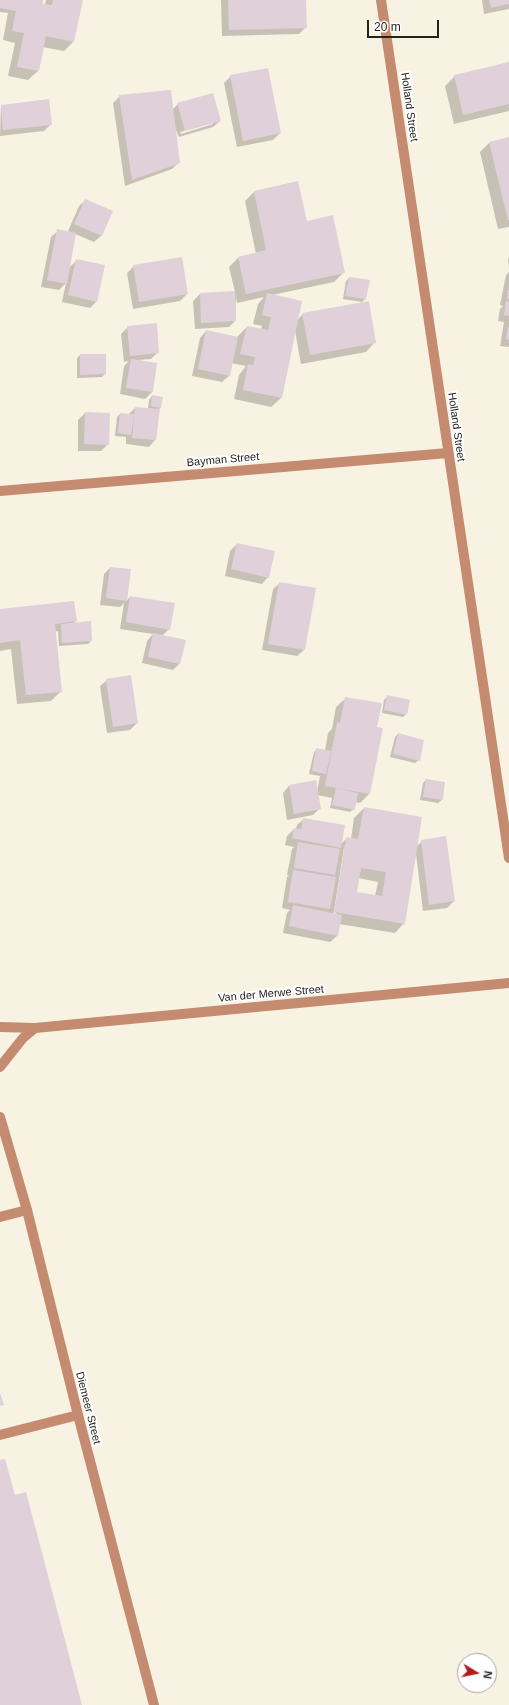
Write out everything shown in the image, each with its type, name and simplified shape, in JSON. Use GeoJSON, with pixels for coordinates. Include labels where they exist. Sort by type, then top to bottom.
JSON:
{"type":"FeatureCollection","features":[{"type":"Feature","properties":{"kind":"street","name":"Holland Street"},"geometry":{"type":"LineString","coordinates":[[381,0],[509,858]]}},
{"type":"Feature","properties":{"kind":"street","name":"Bayman Street"},"geometry":{"type":"LineString","coordinates":[[0,491],[448,453]]}},
{"type":"Feature","properties":{"kind":"street","name":"Van der Merwe Street"},"geometry":{"type":"LineString","coordinates":[[0,1028],[35,1028],[509,984]]}},
{"type":"Feature","properties":{"kind":"street"},"geometry":{"type":"LineString","coordinates":[[0,1067],[23,1038],[35,1028]]}},
{"type":"Feature","properties":{"kind":"street","name":"Diemeer Street"},"geometry":{"type":"LineString","coordinates":[[0,1117],[26,1210],[154,1705]]}},
{"type":"Feature","properties":{"kind":"street"},"geometry":{"type":"LineString","coordinates":[[0,1217],[26,1210]]}},
{"type":"Feature","properties":{"kind":"street"},"geometry":{"type":"LineString","coordinates":[[0,1435],[78,1415]]}},
{"type":"Feature","properties":{"kind":"building"},"geometry":{"type":"Polygon","coordinates":[[[0,0],[43,0],[43,4],[52,5],[53,0],[83,0],[74,42],[46,36],[39,71],[17,67],[24,33],[12,31],[16,11],[0,8],[0,0]]]}},
{"type":"Feature","properties":{"kind":"building"},"geometry":{"type":"Polygon","coordinates":[[[228,0],[306,0],[307,28],[229,30],[228,0]]]}},
{"type":"Feature","properties":{"kind":"building"},"geometry":{"type":"Polygon","coordinates":[[[489,0],[509,0],[509,4],[491,8],[489,0]]]}},
{"type":"Feature","properties":{"kind":"building"},"geometry":{"type":"Polygon","coordinates":[[[509,62],[509,104],[463,115],[454,75],[509,62]]]}},
{"type":"Feature","properties":{"kind":"building"},"geometry":{"type":"Polygon","coordinates":[[[268,68],[281,133],[243,141],[230,75],[268,68]]]}},
{"type":"Feature","properties":{"kind":"building"},"geometry":{"type":"Polygon","coordinates":[[[171,90],[180,163],[132,180],[119,95],[171,90]]]}},
{"type":"Feature","properties":{"kind":"building"},"geometry":{"type":"Polygon","coordinates":[[[213,93],[221,121],[185,131],[177,103],[213,93]]]}},
{"type":"Feature","properties":{"kind":"building"},"geometry":{"type":"Polygon","coordinates":[[[49,99],[52,125],[3,130],[1,105],[49,99]]]}},
{"type":"Feature","properties":{"kind":"building"},"geometry":{"type":"Polygon","coordinates":[[[509,137],[509,220],[508,220],[489,142],[509,137]]]}},
{"type":"Feature","properties":{"kind":"building"},"geometry":{"type":"Polygon","coordinates":[[[298,181],[307,221],[333,215],[345,273],[246,294],[238,257],[266,250],[254,191],[298,181]]]}},
{"type":"Feature","properties":{"kind":"building"},"geometry":{"type":"Polygon","coordinates":[[[85,199],[113,211],[102,236],[74,224],[85,199]]]}},
{"type":"Feature","properties":{"kind":"building"},"geometry":{"type":"Polygon","coordinates":[[[57,229],[76,233],[67,284],[47,280],[57,229]]]}},
{"type":"Feature","properties":{"kind":"building"},"geometry":{"type":"Polygon","coordinates":[[[182,257],[188,294],[139,302],[133,265],[182,257]]]}},
{"type":"Feature","properties":{"kind":"building"},"geometry":{"type":"Polygon","coordinates":[[[76,259],[105,265],[97,302],[68,295],[76,259]]]}},
{"type":"Feature","properties":{"kind":"building"},"geometry":{"type":"Polygon","coordinates":[[[349,277],[370,280],[366,299],[345,296],[349,277]]]}},
{"type":"Feature","properties":{"kind":"building"},"geometry":{"type":"Polygon","coordinates":[[[508,290],[509,299],[507,299],[508,290]]]}},
{"type":"Feature","properties":{"kind":"building"},"geometry":{"type":"Polygon","coordinates":[[[235,291],[236,321],[201,323],[200,293],[235,291]]]}},
{"type":"Feature","properties":{"kind":"building"},"geometry":{"type":"Polygon","coordinates":[[[267,293],[302,301],[282,398],[243,390],[248,364],[253,365],[255,357],[240,354],[247,326],[268,330],[271,317],[262,315],[267,293]]]}},
{"type":"Feature","properties":{"kind":"building"},"geometry":{"type":"Polygon","coordinates":[[[369,301],[376,343],[310,355],[302,313],[369,301]]]}},
{"type":"Feature","properties":{"kind":"building"},"geometry":{"type":"Polygon","coordinates":[[[506,301],[509,302],[509,316],[504,315],[506,301]]]}},
{"type":"Feature","properties":{"kind":"building"},"geometry":{"type":"Polygon","coordinates":[[[157,323],[159,353],[130,356],[127,326],[157,323]]]}},
{"type":"Feature","properties":{"kind":"building"},"geometry":{"type":"Polygon","coordinates":[[[509,327],[509,340],[506,339],[509,327]]]}},
{"type":"Feature","properties":{"kind":"building"},"geometry":{"type":"Polygon","coordinates":[[[206,330],[238,337],[230,376],[198,369],[206,330]]]}},
{"type":"Feature","properties":{"kind":"building"},"geometry":{"type":"Polygon","coordinates":[[[80,354],[106,354],[106,374],[80,375],[80,354]]]}},
{"type":"Feature","properties":{"kind":"building"},"geometry":{"type":"Polygon","coordinates":[[[131,359],[157,363],[153,392],[126,388],[131,359]]]}},
{"type":"Feature","properties":{"kind":"building"},"geometry":{"type":"Polygon","coordinates":[[[152,395],[163,397],[161,408],[151,406],[152,395]]]}},
{"type":"Feature","properties":{"kind":"building"},"geometry":{"type":"Polygon","coordinates":[[[135,407],[160,409],[156,440],[132,438],[135,407]]]}},
{"type":"Feature","properties":{"kind":"building"},"geometry":{"type":"Polygon","coordinates":[[[85,412],[110,413],[109,445],[84,444],[85,412]]]}},
{"type":"Feature","properties":{"kind":"building"},"geometry":{"type":"Polygon","coordinates":[[[120,413],[134,414],[131,435],[118,433],[120,413]]]}},
{"type":"Feature","properties":{"kind":"building"},"geometry":{"type":"Polygon","coordinates":[[[237,543],[275,551],[269,578],[231,569],[237,543]]]}},
{"type":"Feature","properties":{"kind":"building"},"geometry":{"type":"Polygon","coordinates":[[[110,567],[131,569],[127,601],[106,598],[110,567]]]}},
{"type":"Feature","properties":{"kind":"building"},"geometry":{"type":"Polygon","coordinates":[[[279,582],[316,588],[305,650],[268,644],[279,582]]]}},
{"type":"Feature","properties":{"kind":"building"},"geometry":{"type":"Polygon","coordinates":[[[130,596],[175,603],[170,630],[126,622],[130,596]]]}},
{"type":"Feature","properties":{"kind":"building"},"geometry":{"type":"Polygon","coordinates":[[[74,601],[77,621],[55,624],[62,692],[26,695],[20,640],[0,643],[0,609],[74,601]]]}},
{"type":"Feature","properties":{"kind":"building"},"geometry":{"type":"Polygon","coordinates":[[[91,621],[92,641],[62,643],[61,624],[91,621]]]}},
{"type":"Feature","properties":{"kind":"building"},"geometry":{"type":"Polygon","coordinates":[[[153,633],[186,640],[180,664],[148,657],[153,633]]]}},
{"type":"Feature","properties":{"kind":"building"},"geometry":{"type":"Polygon","coordinates":[[[131,675],[138,723],[113,727],[106,679],[131,675]]]}},
{"type":"Feature","properties":{"kind":"building"},"geometry":{"type":"Polygon","coordinates":[[[387,695],[410,700],[407,715],[384,710],[387,695]]]}},
{"type":"Feature","properties":{"kind":"building"},"geometry":{"type":"Polygon","coordinates":[[[345,697],[382,703],[377,727],[383,728],[370,794],[325,786],[337,722],[340,723],[345,697]]]}},
{"type":"Feature","properties":{"kind":"building"},"geometry":{"type":"Polygon","coordinates":[[[398,733],[424,740],[420,761],[393,754],[398,733]]]}},
{"type":"Feature","properties":{"kind":"building"},"geometry":{"type":"Polygon","coordinates":[[[316,748],[331,751],[326,774],[312,771],[316,748]]]}},
{"type":"Feature","properties":{"kind":"building"},"geometry":{"type":"Polygon","coordinates":[[[426,779],[445,782],[443,800],[423,797],[426,779]]]}},
{"type":"Feature","properties":{"kind":"building"},"geometry":{"type":"Polygon","coordinates":[[[316,780],[321,809],[294,814],[289,785],[316,780]]]}},
{"type":"Feature","properties":{"kind":"building"},"geometry":{"type":"Polygon","coordinates":[[[336,788],[358,793],[355,810],[332,805],[336,788]]]}},
{"type":"Feature","properties":{"kind":"building"},"geometry":{"type":"Polygon","coordinates":[[[364,807],[422,817],[405,924],[334,912],[346,837],[358,839],[364,807]],[[361,868],[357,892],[382,896],[386,872],[361,868]]]}},
{"type":"Feature","properties":{"kind":"building"},"geometry":{"type":"Polygon","coordinates":[[[303,818],[345,825],[341,848],[292,838],[294,828],[301,829],[303,818]]]}},
{"type":"Feature","properties":{"kind":"building"},"geometry":{"type":"Polygon","coordinates":[[[446,836],[455,901],[429,905],[421,840],[446,836]]]}},
{"type":"Feature","properties":{"kind":"building"},"geometry":{"type":"Polygon","coordinates":[[[298,842],[340,849],[335,875],[294,868],[298,842]]]}},
{"type":"Feature","properties":{"kind":"building"},"geometry":{"type":"Polygon","coordinates":[[[293,870],[336,877],[330,909],[288,902],[293,870]]]}},
{"type":"Feature","properties":{"kind":"building"},"geometry":{"type":"Polygon","coordinates":[[[293,905],[342,915],[338,936],[289,926],[293,905]]]}},
{"type":"Feature","properties":{"kind":"building"},"geometry":{"type":"Polygon","coordinates":[[[0,1393],[4,1405],[0,1406],[0,1393]]]}},
{"type":"Feature","properties":{"kind":"building"},"geometry":{"type":"Polygon","coordinates":[[[5,1459],[15,1495],[26,1492],[82,1705],[0,1705],[0,1460],[5,1459]]]}}]}
